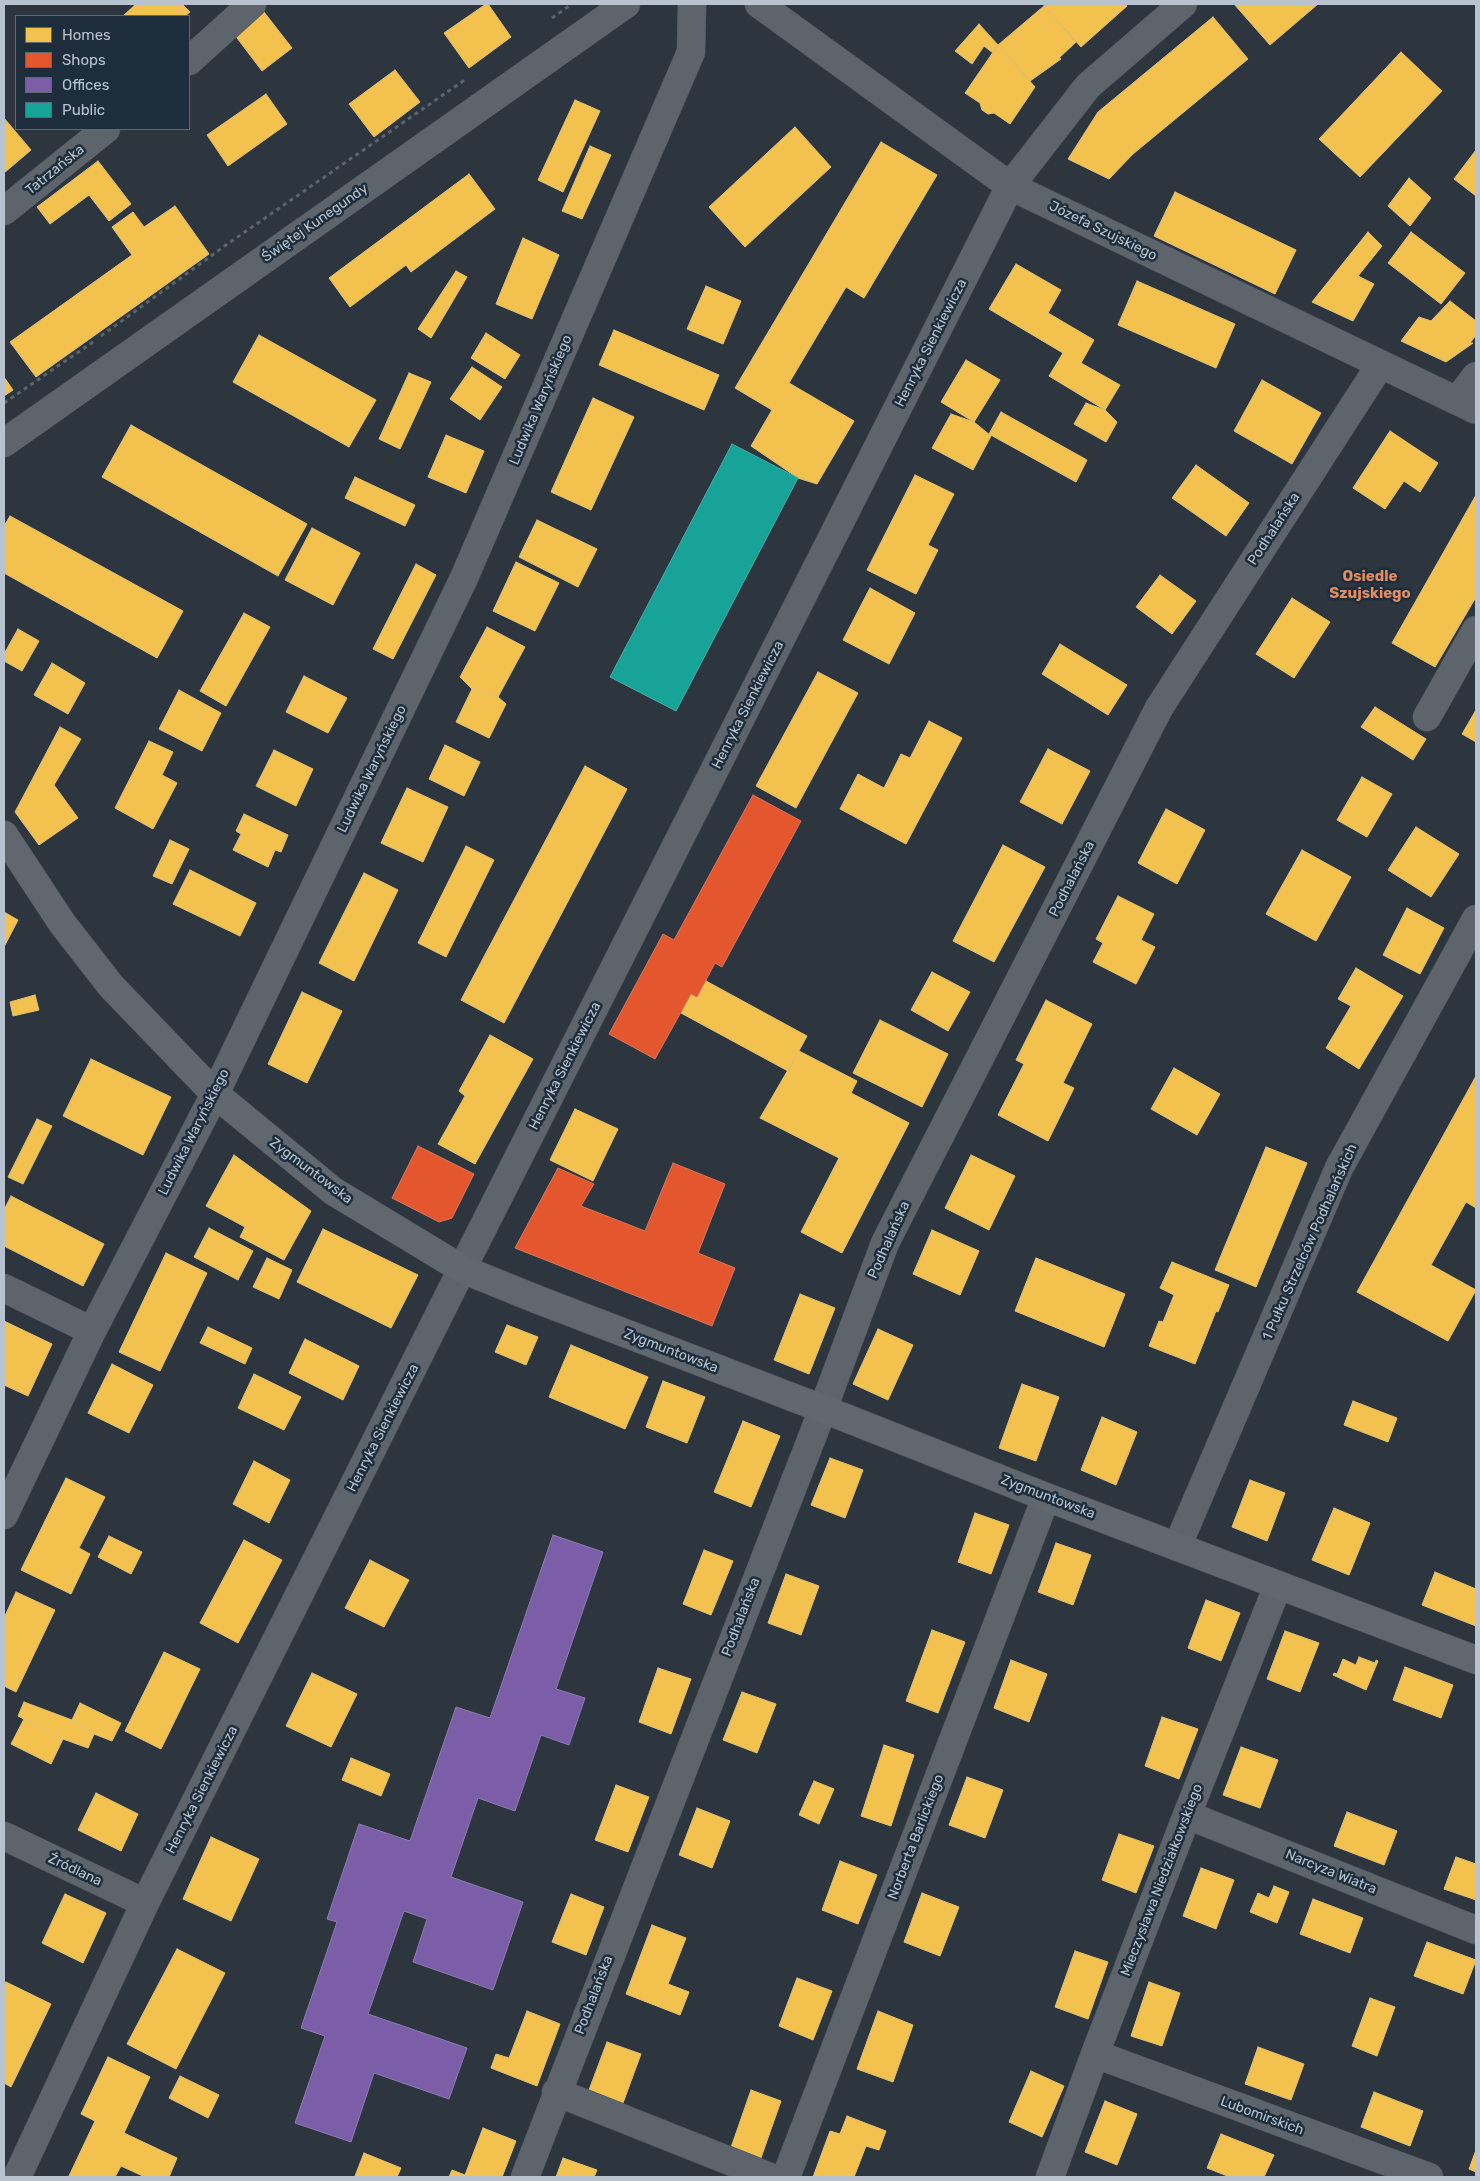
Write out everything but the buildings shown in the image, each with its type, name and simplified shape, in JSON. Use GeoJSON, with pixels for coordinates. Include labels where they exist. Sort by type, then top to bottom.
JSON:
{"type":"FeatureCollection","features":[{"type":"Feature","properties":{"kind":"main road","name":"Zygmuntowska"},"geometry":{"type":"LineString","coordinates":[[4,835],[62,922],[111,986],[215,1094],[333,1190],[462,1269],[1046,1497],[1476,1660]]}},
{"type":"Feature","properties":{"kind":"street"},"geometry":{"type":"LineString","coordinates":[[190,60],[252,4]]}},
{"type":"Feature","properties":{"kind":"street","name":"Świętej Kunegundy"},"geometry":{"type":"LineString","coordinates":[[4,442],[626,4]]}},
{"type":"Feature","properties":{"kind":"street","name":"Ludwika Waryńskiego"},"geometry":{"type":"LineString","coordinates":[[4,1515],[92,1330],[215,1094],[468,569],[691,52],[692,4]]}},
{"type":"Feature","properties":{"kind":"street","name":"Józefa Szujskiego"},"geometry":{"type":"LineString","coordinates":[[759,4],[1010,186],[1467,406]]}},
{"type":"Feature","properties":{"kind":"street","name":"Henryka Sienkiewicza"},"geometry":{"type":"LineString","coordinates":[[17,2177],[145,1903],[462,1269],[1010,186],[1088,86],[1183,4]]}},
{"type":"Feature","properties":{"kind":"street","name":"Tatrzańska"},"geometry":{"type":"LineString","coordinates":[[4,212],[105,130]]}},
{"type":"Feature","properties":{"kind":"street","name":"Podhalańska"},"geometry":{"type":"LineString","coordinates":[[525,2177],[556,2092],[823,1409],[885,1243],[1159,708],[1380,365]]}},
{"type":"Feature","properties":{"kind":"street"},"geometry":{"type":"LineString","coordinates":[[1467,406],[1476,376]]}},
{"type":"Feature","properties":{"kind":"street"},"geometry":{"type":"LineString","coordinates":[[1427,717],[1476,630]]}},
{"type":"Feature","properties":{"kind":"street","name":"1 Pułku Strzelców Podhalańskich"},"geometry":{"type":"LineString","coordinates":[[1177,1547],[1340,1168],[1476,919]]}},
{"type":"Feature","properties":{"kind":"street"},"geometry":{"type":"LineString","coordinates":[[4,1288],[92,1330]]}},
{"type":"Feature","properties":{"kind":"street","name":"Norberta Barlickiego"},"geometry":{"type":"LineString","coordinates":[[786,2177],[1046,1497]]}},
{"type":"Feature","properties":{"kind":"street","name":"Mieczysława Niedziałkowskiego"},"geometry":{"type":"LineString","coordinates":[[1050,2177],[1187,1815],[1278,1585]]}},
{"type":"Feature","properties":{"kind":"street","name":"Narcyza Wiatra"},"geometry":{"type":"LineString","coordinates":[[1187,1815],[1476,1930]]}},
{"type":"Feature","properties":{"kind":"street","name":"Źródlana"},"geometry":{"type":"LineString","coordinates":[[4,1836],[145,1903]]}},
{"type":"Feature","properties":{"kind":"street","name":"Lubomirskich"},"geometry":{"type":"LineString","coordinates":[[1095,2054],[1429,2177]]}},
{"type":"Feature","properties":{"kind":"street"},"geometry":{"type":"LineString","coordinates":[[556,2092],[770,2177]]}},
{"type":"Feature","properties":{"kind":"path"},"geometry":{"type":"LineString","coordinates":[[549,20],[572,4]]}},
{"type":"Feature","properties":{"kind":"path"},"geometry":{"type":"LineString","coordinates":[[4,403],[100,337],[249,229],[471,75]]}},
{"type":"Feature","properties":{"kind":"district","name":"Osiedle Szujskiego"},"geometry":{"type":"Point","coordinates":[1370,586]}}]}
